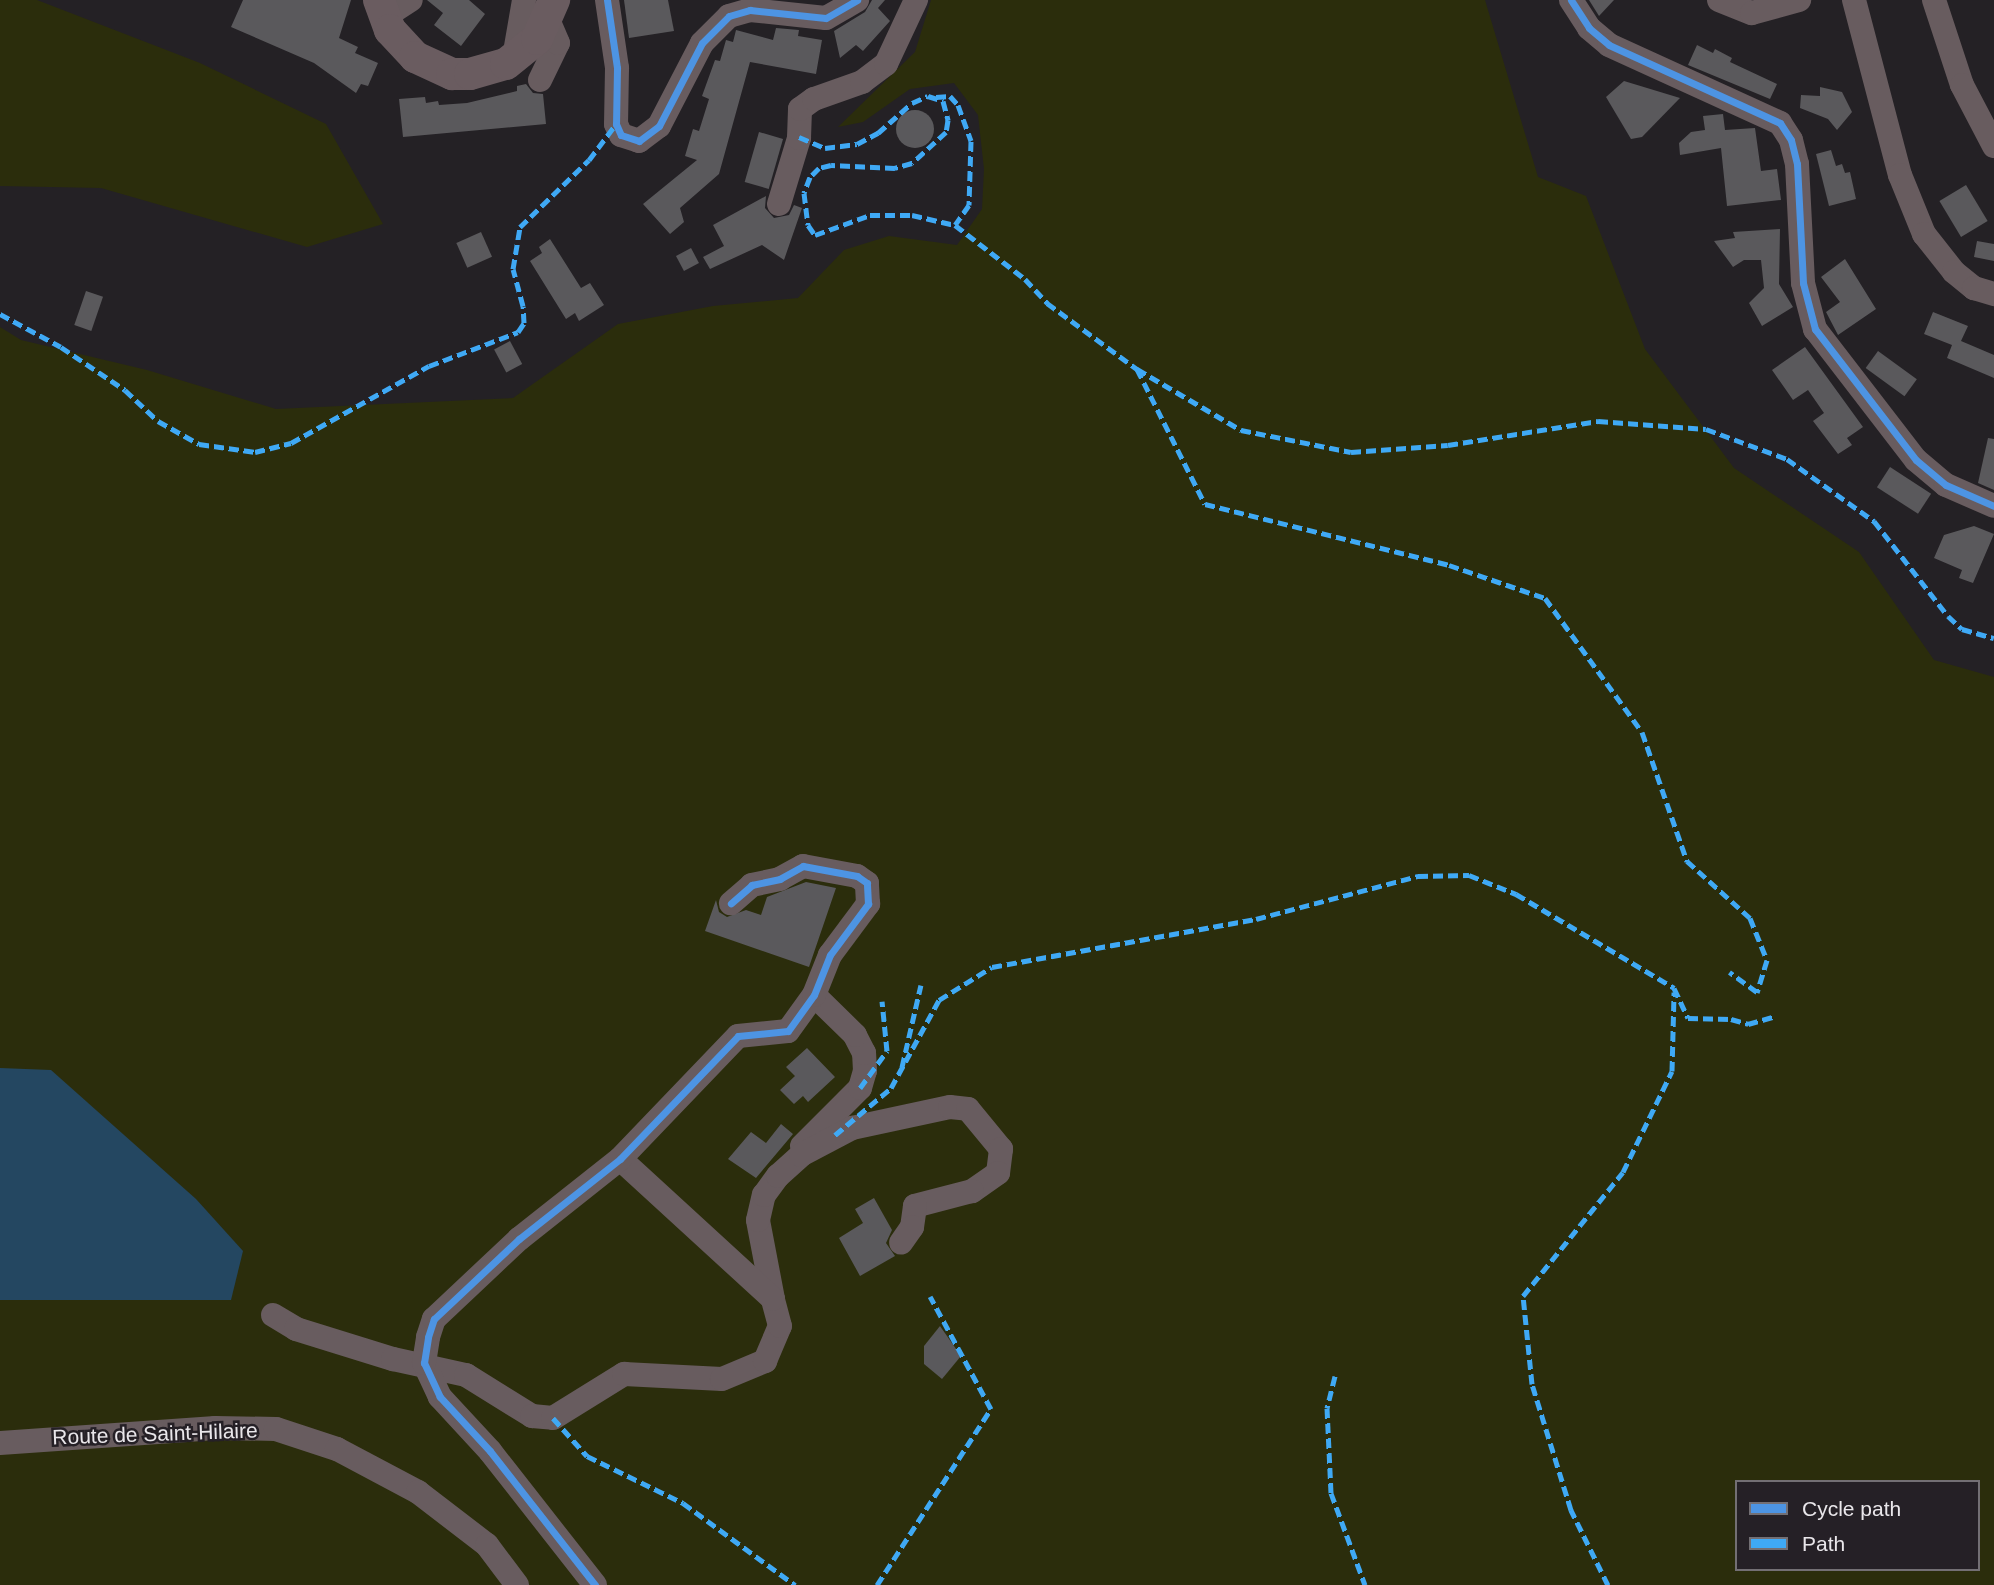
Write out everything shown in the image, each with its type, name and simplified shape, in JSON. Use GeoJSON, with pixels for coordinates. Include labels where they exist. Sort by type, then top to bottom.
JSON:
{"type":"FeatureCollection","features":[{"type":"Feature","properties":{"kind":"main road"},"geometry":{"type":"LineString","coordinates":[[381,9],[415,57],[452,74],[470,74],[514,58],[537,39],[542,6]]}},
{"type":"Feature","properties":{"kind":"street"},"geometry":{"type":"LineString","coordinates":[[381,9],[411,0]]}},
{"type":"Feature","properties":{"kind":"street"},"geometry":{"type":"LineString","coordinates":[[607,0],[617,68],[616,124],[621,135],[639,141],[659,126],[702,43],[729,16],[750,10],[826,18],[858,0]]}},
{"type":"Feature","properties":{"kind":"street"},"geometry":{"type":"LineString","coordinates":[[779,204],[799,138],[800,109],[814,99],[862,82],[886,64],[916,0]]}},
{"type":"Feature","properties":{"kind":"street"},"geometry":{"type":"LineString","coordinates":[[1571,0],[1589,28],[1609,44],[1780,123],[1791,140],[1797,164],[1803,283],[1815,329],[1916,460],[1946,485],[1994,506]]}},
{"type":"Feature","properties":{"kind":"street"},"geometry":{"type":"LineString","coordinates":[[1719,0],[1752,13],[1799,0]]}},
{"type":"Feature","properties":{"kind":"street"},"geometry":{"type":"LineString","coordinates":[[1854,0],[1900,175],[1924,234],[1954,272],[1974,288],[1994,295]]}},
{"type":"Feature","properties":{"kind":"street"},"geometry":{"type":"LineString","coordinates":[[1934,0],[1962,85],[1994,146]]}},
{"type":"Feature","properties":{"kind":"street"},"geometry":{"type":"LineString","coordinates":[[540,80],[558,43],[542,6]]}},
{"type":"Feature","properties":{"kind":"street"},"geometry":{"type":"LineString","coordinates":[[595,1585],[491,1451],[440,1397],[426,1370],[434,1319],[519,1239],[620,1159],[738,1036],[788,1031],[814,995],[830,955],[868,904],[867,883],[857,876],[803,866],[780,879],[752,884],[731,903]]}},
{"type":"Feature","properties":{"kind":"street"},"geometry":{"type":"LineString","coordinates":[[273,1315],[296,1329],[426,1370],[466,1375],[532,1416],[552,1418],[624,1374],[695,1380],[745,1373],[765,1361],[780,1325],[758,1220],[764,1195],[808,1137],[860,1088],[865,1072],[864,1052],[855,1035],[814,995]]}},
{"type":"Feature","properties":{"kind":"street"},"geometry":{"type":"LineString","coordinates":[[778,1177],[802,1156],[852,1128],[950,1107],[968,1109],[1001,1149],[998,1173],[972,1191],[915,1206],[912,1227],[901,1243]]}},
{"type":"Feature","properties":{"kind":"street"},"geometry":{"type":"LineString","coordinates":[[620,1159],[773,1299]]}},
{"type":"Feature","properties":{"kind":"street","name":"Route de Saint-Hilaire"},"geometry":{"type":"LineString","coordinates":[[0,1443],[201,1429],[276,1429],[337,1449],[418,1492],[487,1545],[517,1585]]}},
{"type":"Feature","properties":{"kind":"green space"},"geometry":{"type":"Polygon","coordinates":[[[0,0],[37,0],[200,63],[326,124],[383,224],[307,247],[101,188],[0,186],[0,0]]]}},
{"type":"Feature","properties":{"kind":"green space"},"geometry":{"type":"Polygon","coordinates":[[[931,0],[1485,0],[1538,177],[1586,196],[1645,349],[1734,468],[1859,552],[1934,660],[1994,677],[1994,1585],[0,1585],[0,327],[21,340],[147,370],[276,409],[513,398],[618,324],[713,306],[798,298],[844,250],[889,236],[957,245],[982,209],[984,169],[978,115],[954,83],[910,89],[863,122],[838,127],[915,52],[931,0]]]}},
{"type":"Feature","properties":{"kind":"water"},"geometry":{"type":"Polygon","coordinates":[[[0,1068],[51,1070],[196,1199],[243,1251],[231,1300],[0,1300],[0,1068]]]}},
{"type":"Feature","properties":{"kind":"building"},"geometry":{"type":"Polygon","coordinates":[[[243,0],[351,0],[339,38],[358,47],[355,53],[378,63],[368,86],[361,84],[356,93],[314,63],[231,27],[243,0]]]}},
{"type":"Feature","properties":{"kind":"building"},"geometry":{"type":"Polygon","coordinates":[[[427,0],[469,0],[485,14],[461,46],[434,25],[443,13],[427,0]]]}},
{"type":"Feature","properties":{"kind":"building"},"geometry":{"type":"Polygon","coordinates":[[[624,0],[668,0],[674,31],[629,38],[624,0]]]}},
{"type":"Feature","properties":{"kind":"building"},"geometry":{"type":"Polygon","coordinates":[[[872,0],[885,0],[878,8],[890,21],[863,51],[856,45],[840,58],[834,31],[865,12],[872,0]]]}},
{"type":"Feature","properties":{"kind":"building"},"geometry":{"type":"Polygon","coordinates":[[[1589,0],[1614,0],[1599,16],[1589,0]]]}},
{"type":"Feature","properties":{"kind":"building"},"geometry":{"type":"Polygon","coordinates":[[[776,28],[799,30],[798,36],[822,40],[816,74],[750,62],[719,174],[680,208],[684,222],[670,234],[643,204],[697,160],[685,156],[693,129],[699,131],[709,99],[702,96],[715,60],[720,61],[726,40],[733,42],[736,30],[773,40],[776,28]]]}},
{"type":"Feature","properties":{"kind":"building"},"geometry":{"type":"Polygon","coordinates":[[[1697,45],[1713,53],[1715,49],[1732,58],[1730,62],[1777,84],[1770,99],[1688,65],[1697,45]]]}},
{"type":"Feature","properties":{"kind":"building"},"geometry":{"type":"Polygon","coordinates":[[[1624,81],[1680,98],[1642,137],[1631,139],[1606,97],[1624,81]]]}},
{"type":"Feature","properties":{"kind":"building"},"geometry":{"type":"Polygon","coordinates":[[[526,84],[533,93],[543,94],[546,124],[403,137],[399,99],[425,97],[426,103],[438,101],[439,105],[467,103],[517,91],[517,86],[526,84]]]}},
{"type":"Feature","properties":{"kind":"building"},"geometry":{"type":"Polygon","coordinates":[[[1820,87],[1842,92],[1852,112],[1837,130],[1828,119],[1800,108],[1801,95],[1820,96],[1820,87]]]}},
{"type":"Feature","properties":{"kind":"building"},"geometry":{"type":"Polygon","coordinates":[[[915,110],[929,115],[934,129],[929,143],[915,148],[901,143],[896,129],[901,115],[915,110]]]}},
{"type":"Feature","properties":{"kind":"building"},"geometry":{"type":"Polygon","coordinates":[[[1723,114],[1725,130],[1755,128],[1761,171],[1777,169],[1781,200],[1727,206],[1721,148],[1680,155],[1679,143],[1691,132],[1705,130],[1703,116],[1723,114]]]}},
{"type":"Feature","properties":{"kind":"building"},"geometry":{"type":"Polygon","coordinates":[[[759,132],[783,139],[769,189],[745,182],[759,132]]]}},
{"type":"Feature","properties":{"kind":"building"},"geometry":{"type":"Polygon","coordinates":[[[1831,150],[1836,166],[1842,164],[1845,173],[1850,172],[1856,199],[1829,206],[1816,154],[1831,150]]]}},
{"type":"Feature","properties":{"kind":"building"},"geometry":{"type":"Polygon","coordinates":[[[1966,185],[1988,221],[1961,237],[1939,201],[1966,185]]]}},
{"type":"Feature","properties":{"kind":"building"},"geometry":{"type":"Polygon","coordinates":[[[766,196],[765,208],[774,218],[789,215],[794,205],[802,208],[784,260],[762,245],[710,269],[703,257],[724,246],[713,225],[766,196]]]}},
{"type":"Feature","properties":{"kind":"building"},"geometry":{"type":"Polygon","coordinates":[[[1780,229],[1779,284],[1793,307],[1762,326],[1749,303],[1764,288],[1761,260],[1744,260],[1733,267],[1714,241],[1735,238],[1733,232],[1780,229]]]}},
{"type":"Feature","properties":{"kind":"building"},"geometry":{"type":"Polygon","coordinates":[[[481,232],[492,257],[467,268],[456,243],[481,232]]]}},
{"type":"Feature","properties":{"kind":"building"},"geometry":{"type":"Polygon","coordinates":[[[550,239],[581,288],[590,283],[604,305],[579,321],[575,313],[566,319],[530,261],[542,253],[539,247],[550,239]]]}},
{"type":"Feature","properties":{"kind":"building"},"geometry":{"type":"Polygon","coordinates":[[[1977,241],[1994,244],[1994,261],[1974,257],[1977,241]]]}},
{"type":"Feature","properties":{"kind":"building"},"geometry":{"type":"Polygon","coordinates":[[[691,248],[699,263],[684,271],[676,256],[691,248]]]}},
{"type":"Feature","properties":{"kind":"building"},"geometry":{"type":"Polygon","coordinates":[[[1845,259],[1876,309],[1838,335],[1826,312],[1840,302],[1821,277],[1845,259]]]}},
{"type":"Feature","properties":{"kind":"building"},"geometry":{"type":"Polygon","coordinates":[[[86,291],[103,297],[91,331],[74,325],[86,291]]]}},
{"type":"Feature","properties":{"kind":"building"},"geometry":{"type":"Polygon","coordinates":[[[1933,312],[1968,326],[1961,341],[1994,355],[1994,378],[1947,358],[1952,345],[1924,334],[1933,312]]]}},
{"type":"Feature","properties":{"kind":"building"},"geometry":{"type":"Polygon","coordinates":[[[510,341],[522,364],[506,372],[494,349],[510,341]]]}},
{"type":"Feature","properties":{"kind":"building"},"geometry":{"type":"Polygon","coordinates":[[[1805,347],[1863,427],[1847,438],[1852,445],[1838,454],[1813,421],[1824,413],[1808,390],[1793,400],[1772,370],[1805,347]]]}},
{"type":"Feature","properties":{"kind":"building"},"geometry":{"type":"Polygon","coordinates":[[[1878,351],[1917,379],[1904,396],[1866,368],[1878,351]]]}},
{"type":"Feature","properties":{"kind":"building"},"geometry":{"type":"Polygon","coordinates":[[[1988,438],[1994,439],[1994,490],[1978,483],[1988,438]]]}},
{"type":"Feature","properties":{"kind":"building"},"geometry":{"type":"Polygon","coordinates":[[[1890,467],[1931,494],[1918,514],[1877,487],[1890,467]]]}},
{"type":"Feature","properties":{"kind":"building"},"geometry":{"type":"Polygon","coordinates":[[[1974,526],[1994,534],[1973,583],[1959,578],[1962,570],[1934,558],[1944,535],[1974,526]]]}},
{"type":"Feature","properties":{"kind":"building"},"geometry":{"type":"Polygon","coordinates":[[[806,882],[836,888],[809,967],[705,931],[716,900],[719,912],[727,917],[746,910],[761,915],[767,897],[806,882]]]}},
{"type":"Feature","properties":{"kind":"building"},"geometry":{"type":"Polygon","coordinates":[[[807,1048],[835,1077],[808,1102],[803,1096],[794,1104],[780,1090],[795,1076],[786,1067],[807,1048]]]}},
{"type":"Feature","properties":{"kind":"building"},"geometry":{"type":"Polygon","coordinates":[[[781,1124],[793,1134],[756,1178],[728,1159],[751,1132],[766,1143],[781,1124]]]}},
{"type":"Feature","properties":{"kind":"building"},"geometry":{"type":"Polygon","coordinates":[[[874,1198],[892,1230],[886,1243],[895,1256],[860,1276],[839,1238],[863,1223],[855,1209],[874,1198]]]}},
{"type":"Feature","properties":{"kind":"building"},"geometry":{"type":"Polygon","coordinates":[[[940,1326],[961,1356],[942,1379],[924,1364],[924,1346],[940,1326]]]}},
{"type":"Feature","properties":{"kind":"marked path"},"geometry":{"type":"LineString","coordinates":[[799,137],[825,148],[857,144],[878,133],[912,103],[928,96],[943,101],[948,120],[946,132],[912,163],[895,168],[831,165],[819,168],[810,177],[804,193],[808,225],[815,235],[870,215],[912,215],[955,225],[1025,279],[1047,303],[1137,369],[1241,430],[1351,452],[1448,445],[1598,421],[1706,429],[1787,459],[1874,521],[1948,616],[1962,629],[1994,638]]}},
{"type":"Feature","properties":{"kind":"marked path"},"geometry":{"type":"LineString","coordinates":[[936,97],[950,96],[958,105],[971,141],[969,205],[955,225]]}},
{"type":"Feature","properties":{"kind":"marked path"},"geometry":{"type":"LineString","coordinates":[[0,314],[61,347],[125,390],[158,421],[199,444],[255,452],[291,443],[429,366],[518,332],[524,323],[523,306],[513,269],[520,227],[589,160],[616,124]]}},
{"type":"Feature","properties":{"kind":"marked path"},"geometry":{"type":"LineString","coordinates":[[1137,369],[1205,504],[1449,565],[1545,598],[1642,732],[1687,861],[1750,918],[1767,960],[1757,992],[1729,972]]}},
{"type":"Feature","properties":{"kind":"marked path"},"geometry":{"type":"LineString","coordinates":[[835,1135],[891,1088],[939,1000],[992,967],[1256,919],[1418,876],[1469,875],[1516,894],[1674,988],[1688,1018],[1731,1019],[1748,1024],[1776,1016]]}},
{"type":"Feature","properties":{"kind":"marked path"},"geometry":{"type":"LineString","coordinates":[[902,1067],[921,985]]}},
{"type":"Feature","properties":{"kind":"marked path"},"geometry":{"type":"LineString","coordinates":[[1608,1585],[1571,1510],[1532,1384],[1523,1296],[1623,1172],[1672,1071],[1674,992]]}},
{"type":"Feature","properties":{"kind":"marked path"},"geometry":{"type":"LineString","coordinates":[[860,1088],[887,1051],[882,1001]]}},
{"type":"Feature","properties":{"kind":"marked path"},"geometry":{"type":"LineString","coordinates":[[877,1585],[991,1409],[930,1296]]}},
{"type":"Feature","properties":{"kind":"marked path"},"geometry":{"type":"LineString","coordinates":[[1335,1376],[1327,1408],[1331,1493],[1365,1585]]}},
{"type":"Feature","properties":{"kind":"marked path"},"geometry":{"type":"LineString","coordinates":[[553,1418],[587,1456],[683,1503],[795,1585]]}},
{"type":"Feature","properties":{"kind":"cycle path"},"geometry":{"type":"LineString","coordinates":[[607,0],[617,68],[616,124],[621,135],[639,141],[659,126],[702,43],[729,16],[750,10],[826,18],[857,0]]}},
{"type":"Feature","properties":{"kind":"cycle path"},"geometry":{"type":"LineString","coordinates":[[1571,0],[1589,28],[1609,45],[1780,123],[1791,140],[1797,164],[1803,283],[1815,329],[1916,460],[1946,485],[1994,506]]}},
{"type":"Feature","properties":{"kind":"cycle path"},"geometry":{"type":"LineString","coordinates":[[595,1585],[490,1451],[440,1397],[424,1363],[428,1337],[434,1319],[519,1239],[620,1159],[738,1036],[788,1031],[814,995],[830,955],[868,904],[867,883],[857,876],[803,866],[780,879],[752,885],[731,903]]}}]}
